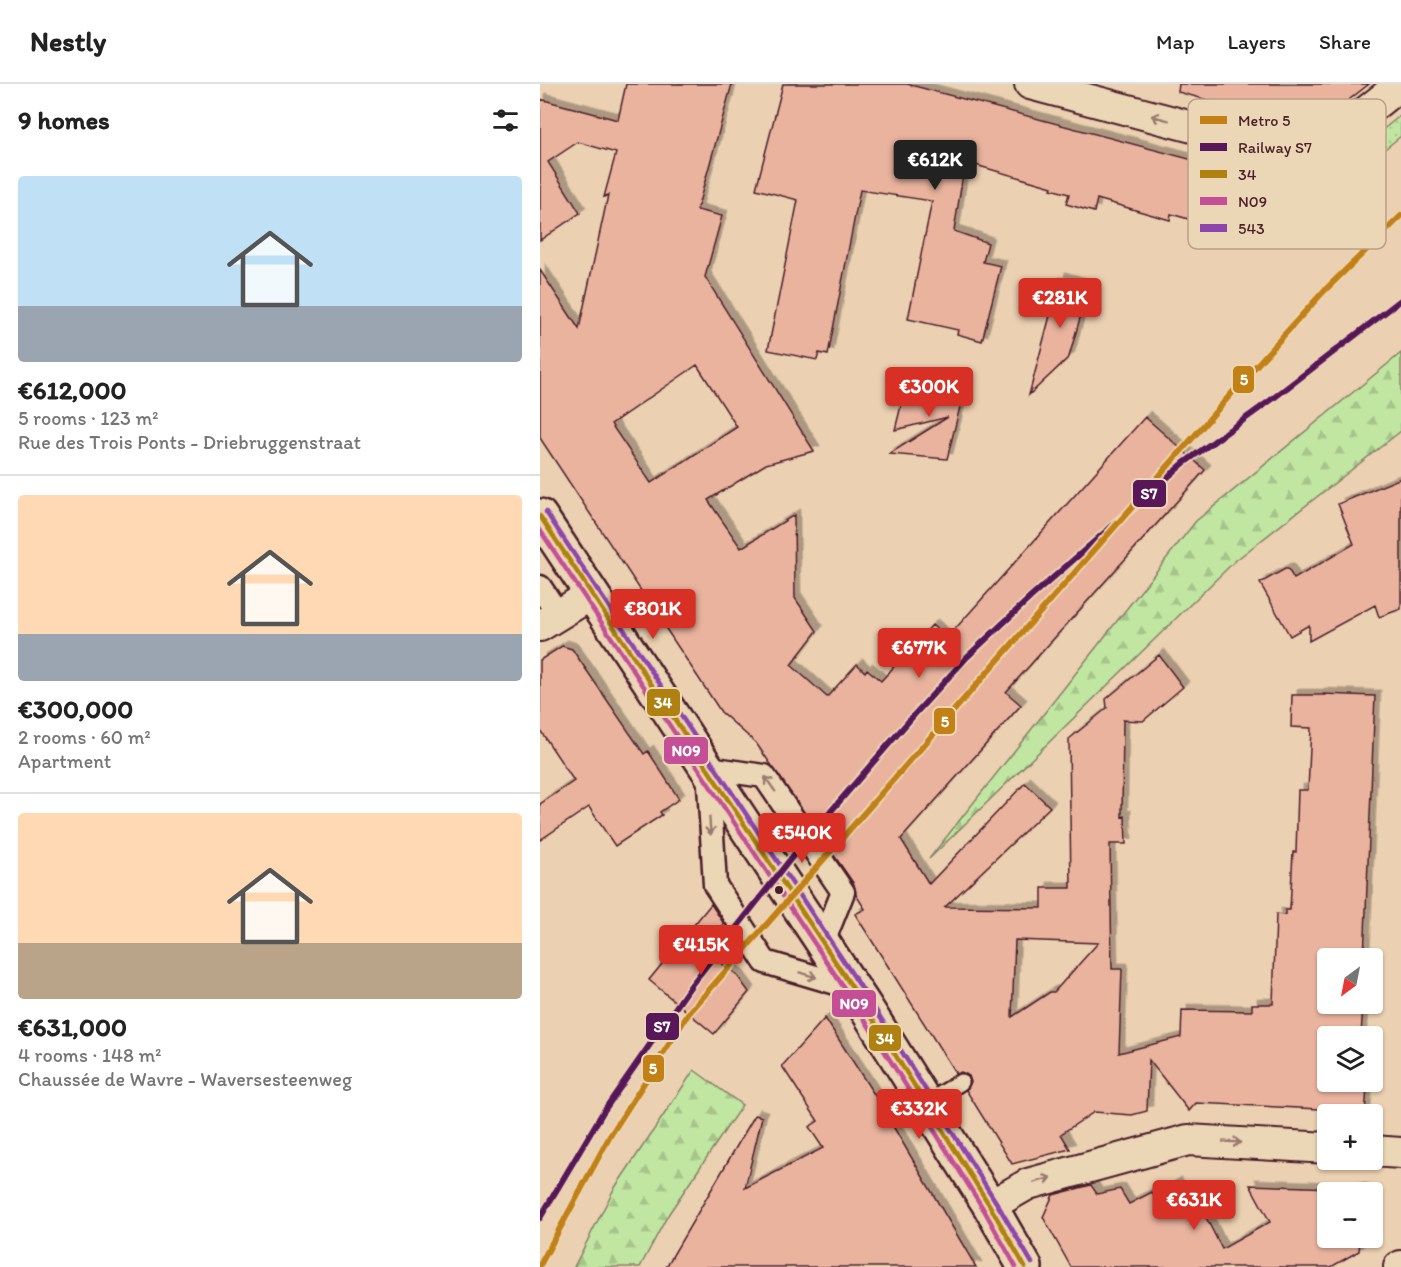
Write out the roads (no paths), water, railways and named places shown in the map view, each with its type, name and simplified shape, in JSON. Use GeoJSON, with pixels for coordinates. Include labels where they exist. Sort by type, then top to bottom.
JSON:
{"type":"FeatureCollection","features":[{"type":"Feature","properties":{"kind":"main road"},"geometry":{"type":"LineString","coordinates":[[545,536],[592,594],[823,942],[927,1103],[1025,1267]]}},
{"type":"Feature","properties":{"kind":"street"},"geometry":{"type":"LineString","coordinates":[[1030,84],[1188,126]]}},
{"type":"Feature","properties":{"kind":"street"},"geometry":{"type":"LineString","coordinates":[[1382,99],[1401,84]]}},
{"type":"Feature","properties":{"kind":"street"},"geometry":{"type":"LineString","coordinates":[[543,605],[592,594]]}},
{"type":"Feature","properties":{"kind":"street"},"geometry":{"type":"LineString","coordinates":[[823,942],[843,892],[764,776],[708,768],[715,885],[765,962],[853,988]]}},
{"type":"Feature","properties":{"kind":"street"},"geometry":{"type":"LineString","coordinates":[[990,1206],[1028,1184],[1188,1140],[1317,1147]]}},
{"type":"Feature","properties":{"kind":"street"},"geometry":{"type":"LineString","coordinates":[[1383,1152],[1401,1153]]}},
{"type":"Feature","properties":{"kind":"lane"},"geometry":{"type":"LineString","coordinates":[[927,1103],[961,1082]]}},
{"type":"Feature","properties":{"kind":"metro line","name":"5"},"geometry":{"type":"LineString","coordinates":[[1386,231],[1401,216]]}},
{"type":"Feature","properties":{"kind":"metro line","name":"5"},"geometry":{"type":"LineString","coordinates":[[540,1265],[610,1136],[689,1013],[1246,377],[1323,292],[1367,249]]}},
{"type":"Feature","properties":{"kind":"rail line","name":"S7"},"geometry":{"type":"LineString","coordinates":[[540,1218],[603,1112],[692,984],[800,847],[967,657],[1031,597],[1184,463],[1271,400],[1401,300]]}}]}
